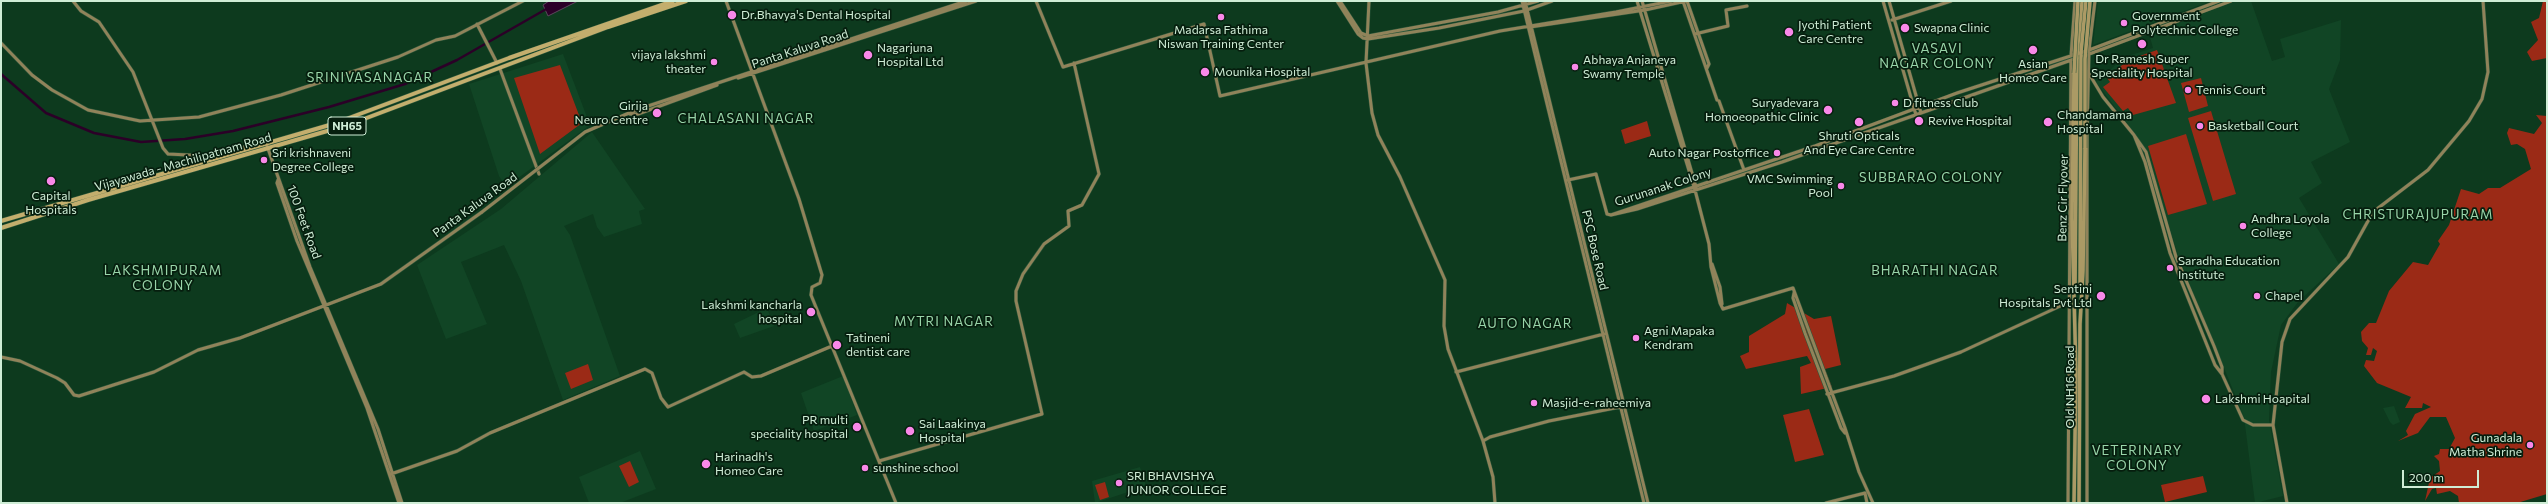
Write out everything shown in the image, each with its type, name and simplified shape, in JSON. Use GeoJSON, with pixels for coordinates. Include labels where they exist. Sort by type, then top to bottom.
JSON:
{"type":"FeatureCollection","features":[{"type":"Feature","properties":{"kind":"highway","name":"Vijayawada - Machilipatnam Road"},"geometry":{"type":"LineString","coordinates":[[1,221],[190,164],[291,136],[390,104],[497,63],[673,1]]}},
{"type":"Feature","properties":{"kind":"highway","name":"Vijayawada - Machilipatnam Road"},"geometry":{"type":"LineString","coordinates":[[1,228],[68,206],[292,142],[393,110],[608,27],[686,1]]}},
{"type":"Feature","properties":{"kind":"highway"},"geometry":{"type":"LineString","coordinates":[[291,136],[292,142]]}},
{"type":"Feature","properties":{"kind":"highway"},"geometry":{"type":"LineString","coordinates":[[190,164],[202,157]]}},
{"type":"Feature","properties":{"kind":"main road","name":"Benz Cir Flyover"},"geometry":{"type":"LineString","coordinates":[[2072,276],[2074,73],[2078,1]]}},
{"type":"Feature","properties":{"kind":"main road"},"geometry":{"type":"LineString","coordinates":[[2074,310],[2079,55],[2082,1]]}},
{"type":"Feature","properties":{"kind":"main road"},"geometry":{"type":"LineString","coordinates":[[2081,307],[2079,55],[2086,1]]}},
{"type":"Feature","properties":{"kind":"main road","name":"Benz Cir Flyover"},"geometry":{"type":"LineString","coordinates":[[2083,270],[2085,59],[2090,1]]}},
{"type":"Feature","properties":{"kind":"main road","name":"Old NH16 Road"},"geometry":{"type":"LineString","coordinates":[[2079,503],[2081,307],[2083,270]]}},
{"type":"Feature","properties":{"kind":"main road","name":"Old NH16 Road"},"geometry":{"type":"LineString","coordinates":[[2072,276],[2075,391],[2074,503]]}},
{"type":"Feature","properties":{"kind":"street"},"geometry":{"type":"LineString","coordinates":[[73,1],[81,11],[96,19],[106,31],[133,72],[165,152],[172,156],[202,157],[223,153],[260,142],[266,143]]}},
{"type":"Feature","properties":{"kind":"street"},"geometry":{"type":"LineString","coordinates":[[1,43],[32,75],[88,110],[123,119],[199,117],[281,95],[402,56],[436,40],[450,38],[523,1]]}},
{"type":"Feature","properties":{"kind":"street"},"geometry":{"type":"LineString","coordinates":[[726,1],[799,199],[822,276],[820,283],[812,287],[811,295],[896,503]]}},
{"type":"Feature","properties":{"kind":"street","name":"Panta Kaluva Road"},"geometry":{"type":"LineString","coordinates":[[753,73],[966,1]]}},
{"type":"Feature","properties":{"kind":"street","name":"Panta Kaluva Road"},"geometry":{"type":"LineString","coordinates":[[1,357],[20,361],[57,378],[77,397],[154,372],[198,350],[240,338],[387,281],[482,212],[585,132],[630,114],[636,110],[976,1]]}},
{"type":"Feature","properties":{"kind":"street"},"geometry":{"type":"LineString","coordinates":[[1036,1],[1064,67],[1204,24],[1220,96],[1265,84],[1366,63],[1526,26],[1639,10],[1685,1],[1709,64],[1707,68],[1744,170]]}},
{"type":"Feature","properties":{"kind":"street"},"geometry":{"type":"LineString","coordinates":[[1336,1],[1362,38],[1412,33],[1525,10],[1552,1]]}},
{"type":"Feature","properties":{"kind":"street"},"geometry":{"type":"LineString","coordinates":[[1340,1],[1361,33],[1368,38],[1424,28],[1524,6],[1538,1]]}},
{"type":"Feature","properties":{"kind":"street"},"geometry":{"type":"LineString","coordinates":[[1369,1],[1366,63],[1372,113],[1378,135],[1400,177],[1445,280],[1443,312],[1445,339],[1483,442],[1493,477],[1495,503]]}},
{"type":"Feature","properties":{"kind":"street","name":"PSC Bose Road"},"geometry":{"type":"LineString","coordinates":[[1523,1],[1531,26],[1648,503]]}},
{"type":"Feature","properties":{"kind":"street"},"geometry":{"type":"LineString","coordinates":[[1637,1],[1695,188]]}},
{"type":"Feature","properties":{"kind":"street"},"geometry":{"type":"LineString","coordinates":[[1642,1],[1695,188],[1712,264],[1716,292],[1723,308],[1793,288],[1832,393],[1845,433],[1866,489],[1873,503]]}},
{"type":"Feature","properties":{"kind":"street"},"geometry":{"type":"LineString","coordinates":[[1644,9],[1670,1]]}},
{"type":"Feature","properties":{"kind":"street"},"geometry":{"type":"LineString","coordinates":[[1883,1],[1916,115]]}},
{"type":"Feature","properties":{"kind":"street"},"geometry":{"type":"LineString","coordinates":[[1889,1],[1921,113]]}},
{"type":"Feature","properties":{"kind":"street"},"geometry":{"type":"LineString","coordinates":[[1889,21],[1951,1]]}},
{"type":"Feature","properties":{"kind":"street"},"geometry":{"type":"LineString","coordinates":[[2071,56],[2075,1]]}},
{"type":"Feature","properties":{"kind":"street"},"geometry":{"type":"LineString","coordinates":[[2087,503],[2085,259],[2088,72],[2095,1]]}},
{"type":"Feature","properties":{"kind":"street"},"geometry":{"type":"LineString","coordinates":[[2089,52],[2219,1]]}},
{"type":"Feature","properties":{"kind":"street"},"geometry":{"type":"LineString","coordinates":[[2016,77],[2071,56],[2089,52],[2232,1]]}},
{"type":"Feature","properties":{"kind":"street"},"geometry":{"type":"LineString","coordinates":[[2287,503],[2273,425],[2282,342],[2290,319],[2348,257],[2374,212],[2428,170],[2463,130],[2482,99],[2488,72],[2483,1]]}},
{"type":"Feature","properties":{"kind":"street"},"geometry":{"type":"LineString","coordinates":[[1697,34],[1728,26],[1726,10],[1747,6]]}},
{"type":"Feature","properties":{"kind":"street","name":"PSC Bose Road"},"geometry":{"type":"LineString","coordinates":[[1525,10],[1526,26],[1644,503]]}},
{"type":"Feature","properties":{"kind":"street"},"geometry":{"type":"LineString","coordinates":[[477,24],[497,63]]}},
{"type":"Feature","properties":{"kind":"street"},"geometry":{"type":"LineString","coordinates":[[2016,77],[2071,60],[2079,55]]}},
{"type":"Feature","properties":{"kind":"street"},"geometry":{"type":"LineString","coordinates":[[2068,503],[2071,60]]}},
{"type":"Feature","properties":{"kind":"street"},"geometry":{"type":"LineString","coordinates":[[879,461],[1042,414],[1016,301],[1016,291],[1023,274],[1044,244],[1070,226],[1068,212],[1082,205],[1099,174],[1074,63]]}},
{"type":"Feature","properties":{"kind":"street"},"geometry":{"type":"LineString","coordinates":[[500,68],[539,174]]}},
{"type":"Feature","properties":{"kind":"street"},"geometry":{"type":"LineString","coordinates":[[2088,72],[2103,96],[2146,152],[2176,257],[2222,366],[2222,374]]}},
{"type":"Feature","properties":{"kind":"street","name":"Gurunanak Colony"},"geometry":{"type":"LineString","coordinates":[[1695,188],[1779,162],[1916,115],[2016,77]]}},
{"type":"Feature","properties":{"kind":"street","name":"Gurunanak Colony"},"geometry":{"type":"LineString","coordinates":[[1569,180],[1596,174],[1607,214],[1611,215],[1637,209],[1914,110],[1957,93],[2016,77]]}},
{"type":"Feature","properties":{"kind":"street"},"geometry":{"type":"LineString","coordinates":[[2134,136],[2149,175],[2170,253],[2215,365],[2222,374],[2243,420],[2252,425],[2273,425]]}},
{"type":"Feature","properties":{"kind":"street","name":"100 Feet Road"},"geometry":{"type":"LineString","coordinates":[[266,143],[278,180],[325,305],[372,411],[402,503]]}},
{"type":"Feature","properties":{"kind":"street"},"geometry":{"type":"LineString","coordinates":[[1778,158],[1779,162]]}},
{"type":"Feature","properties":{"kind":"street"},"geometry":{"type":"LineString","coordinates":[[1564,180],[1569,180]]}},
{"type":"Feature","properties":{"kind":"street"},"geometry":{"type":"LineString","coordinates":[[1794,293],[1795,306],[1841,428],[1845,433]]}},
{"type":"Feature","properties":{"kind":"street"},"geometry":{"type":"LineString","coordinates":[[1828,394],[1894,376],[1961,352],[2069,302]]}},
{"type":"Feature","properties":{"kind":"street"},"geometry":{"type":"LineString","coordinates":[[1456,372],[1606,334]]}},
{"type":"Feature","properties":{"kind":"street"},"geometry":{"type":"LineString","coordinates":[[392,474],[457,451],[488,434],[645,369],[651,372],[662,398],[668,406],[744,372],[752,377],[761,376],[832,346]]}},
{"type":"Feature","properties":{"kind":"street"},"geometry":{"type":"LineString","coordinates":[[2069,373],[2075,391]]}},
{"type":"Feature","properties":{"kind":"street"},"geometry":{"type":"LineString","coordinates":[[1483,442],[1490,437],[1549,421],[1625,406]]}},
{"type":"Feature","properties":{"kind":"street","name":"100 Feet Road"},"geometry":{"type":"LineString","coordinates":[[392,474],[399,503]]}},
{"type":"Feature","properties":{"kind":"street"},"geometry":{"type":"LineString","coordinates":[[1866,489],[1865,493],[1867,503]]}},
{"type":"Feature","properties":{"kind":"street"},"geometry":{"type":"LineString","coordinates":[[1826,503],[1865,493]]}},
{"type":"Feature","properties":{"kind":"shaded area"},"geometry":{"type":"Polygon","coordinates":[[[549,1],[578,1],[548,16],[543,5],[549,1]]]}},
{"type":"Feature","properties":{"kind":"shaded area","name":"Government Polytechnic College"},"geometry":{"type":"Polygon","coordinates":[[[2098,1],[2211,1],[2093,45],[2098,1]]]}},
{"type":"Feature","properties":{"kind":"shaded area","name":"Andhra Loyola College"},"geometry":{"type":"Polygon","coordinates":[[[2236,1],[2251,1],[2272,61],[2285,57],[2280,39],[2341,20],[2340,60],[2329,89],[2350,142],[2311,162],[2322,183],[2299,198],[2339,264],[2298,302],[2281,325],[2271,372],[2269,420],[2283,496],[2255,503],[2244,417],[2178,255],[2145,147],[2096,82],[2125,57],[2153,48],[2149,34],[2236,1]]]}},
{"type":"Feature","properties":{"kind":"shaded area"},"geometry":{"type":"Polygon","coordinates":[[[2543,1],[2547,1],[2547,58],[2532,61],[2527,52],[2538,40],[2531,22],[2539,18],[2543,1]]]}},
{"type":"Feature","properties":{"kind":"shaded area"},"geometry":{"type":"Polygon","coordinates":[[[2157,50],[2176,103],[2133,115],[2128,108],[2123,111],[2103,87],[2110,82],[2107,78],[2128,60],[2157,50]]]}},
{"type":"Feature","properties":{"kind":"shaded area"},"geometry":{"type":"Polygon","coordinates":[[[563,54],[590,125],[506,187],[499,176],[469,84],[563,54]]]}},
{"type":"Feature","properties":{"kind":"shaded area"},"geometry":{"type":"Polygon","coordinates":[[[560,65],[582,123],[540,154],[514,78],[560,65]]]}},
{"type":"Feature","properties":{"kind":"shaded area"},"geometry":{"type":"Polygon","coordinates":[[[2201,78],[2208,106],[2189,112],[2181,83],[2201,78]]]}},
{"type":"Feature","properties":{"kind":"shaded area"},"geometry":{"type":"Polygon","coordinates":[[[2211,111],[2236,194],[2213,201],[2188,118],[2211,111]]]}},
{"type":"Feature","properties":{"kind":"shaded area"},"geometry":{"type":"Polygon","coordinates":[[[2536,115],[2547,116],[2547,494],[2517,503],[2459,503],[2458,496],[2450,491],[2437,494],[2436,488],[2432,489],[2425,501],[2430,478],[2440,471],[2439,461],[2434,456],[2439,454],[2440,449],[2449,449],[2455,438],[2446,417],[2430,417],[2418,433],[2398,441],[2408,435],[2406,431],[2415,414],[2431,407],[2423,403],[2422,408],[2405,408],[2411,397],[2377,383],[2364,366],[2366,360],[2374,361],[2377,351],[2373,348],[2371,355],[2366,355],[2368,348],[2362,341],[2361,332],[2369,323],[2376,323],[2389,291],[2413,262],[2428,265],[2440,244],[2438,241],[2449,225],[2461,189],[2479,194],[2488,188],[2500,188],[2531,169],[2525,149],[2517,144],[2511,145],[2507,133],[2509,128],[2534,134],[2542,123],[2536,115]]]}},
{"type":"Feature","properties":{"kind":"shaded area"},"geometry":{"type":"Polygon","coordinates":[[[1647,121],[1651,136],[1625,144],[1621,130],[1647,121]]]}},
{"type":"Feature","properties":{"kind":"shaded area"},"geometry":{"type":"Polygon","coordinates":[[[592,132],[645,209],[639,211],[642,224],[604,237],[597,227],[593,214],[564,226],[570,235],[620,376],[563,400],[521,281],[504,245],[461,262],[487,324],[446,339],[417,265],[501,209],[592,132]]]}},
{"type":"Feature","properties":{"kind":"shaded area"},"geometry":{"type":"Polygon","coordinates":[[[2186,134],[2207,204],[2168,215],[2148,146],[2186,134]]]}},
{"type":"Feature","properties":{"kind":"shaded area"},"geometry":{"type":"Polygon","coordinates":[[[1787,303],[1814,319],[1831,316],[1841,365],[1825,369],[1832,387],[1801,394],[1800,367],[1811,363],[1807,356],[1746,369],[1740,356],[1749,352],[1749,336],[1785,314],[1787,303]]]}},
{"type":"Feature","properties":{"kind":"shaded area"},"geometry":{"type":"Polygon","coordinates":[[[767,308],[774,326],[740,338],[734,324],[767,308]]]}},
{"type":"Feature","properties":{"kind":"shaded area"},"geometry":{"type":"Polygon","coordinates":[[[588,364],[593,380],[571,389],[565,373],[588,364]]]}},
{"type":"Feature","properties":{"kind":"shaded area"},"geometry":{"type":"Polygon","coordinates":[[[843,376],[857,415],[814,431],[801,393],[843,376]]]}},
{"type":"Feature","properties":{"kind":"shaded area"},"geometry":{"type":"Polygon","coordinates":[[[2394,406],[2400,422],[2393,425],[2383,408],[2394,406]]]}},
{"type":"Feature","properties":{"kind":"shaded area"},"geometry":{"type":"Polygon","coordinates":[[[1809,409],[1824,455],[1795,462],[1783,415],[1809,409]]]}},
{"type":"Feature","properties":{"kind":"shaded area"},"geometry":{"type":"Polygon","coordinates":[[[640,451],[656,489],[620,503],[589,503],[579,477],[640,451]]]}},
{"type":"Feature","properties":{"kind":"shaded area"},"geometry":{"type":"Polygon","coordinates":[[[630,461],[639,482],[629,487],[619,466],[630,461]]]}},
{"type":"Feature","properties":{"kind":"shaded area","name":"SRI BHAVISHYA JUNIOR COLLEGE"},"geometry":{"type":"Polygon","coordinates":[[[1140,467],[1146,486],[1095,503],[1092,481],[1140,467]]]}},
{"type":"Feature","properties":{"kind":"shaded area"},"geometry":{"type":"Polygon","coordinates":[[[2203,476],[2207,492],[2165,502],[2161,485],[2203,476]]]}},
{"type":"Feature","properties":{"kind":"shaded area"},"geometry":{"type":"Polygon","coordinates":[[[1105,482],[1109,497],[1100,500],[1095,485],[1105,482]]]}},
{"type":"Feature","properties":{"kind":"waterway"},"geometry":{"type":"LineString","coordinates":[[1,74],[46,113],[94,133],[141,142],[185,139],[233,131],[329,107],[405,84],[457,60],[548,8]]}},
{"type":"Feature","properties":{"kind":"place","name":"Dr.Bhavya's Dental Hospital"},"geometry":{"type":"Point","coordinates":[732,15]}},
{"type":"Feature","properties":{"kind":"place","name":"Madarsa Fathima Niswan Training Center"},"geometry":{"type":"Point","coordinates":[1221,17]}},
{"type":"Feature","properties":{"kind":"place","name":"Government Polytechnic College"},"geometry":{"type":"Point","coordinates":[2124,23]}},
{"type":"Feature","properties":{"kind":"place","name":"Swapna Clinic"},"geometry":{"type":"Point","coordinates":[1905,28]}},
{"type":"Feature","properties":{"kind":"place","name":"Jyothi Patient Care Centre"},"geometry":{"type":"Point","coordinates":[1789,32]}},
{"type":"Feature","properties":{"kind":"place","name":"Dr Ramesh Super Speciality Hospital"},"geometry":{"type":"Point","coordinates":[2142,44]}},
{"type":"Feature","properties":{"kind":"place","name":"Asian Homeo Care"},"geometry":{"type":"Point","coordinates":[2033,50]}},
{"type":"Feature","properties":{"kind":"place","name":"Nagarjuna Hospital Ltd"},"geometry":{"type":"Point","coordinates":[868,55]}},
{"type":"Feature","properties":{"kind":"place","name":"vijaya lakshmi theater"},"geometry":{"type":"Point","coordinates":[714,62]}},
{"type":"Feature","properties":{"kind":"place","name":"Abhaya Anjaneya Swamy Temple"},"geometry":{"type":"Point","coordinates":[1575,67]}},
{"type":"Feature","properties":{"kind":"place","name":"Mounika Hospital"},"geometry":{"type":"Point","coordinates":[1205,72]}},
{"type":"Feature","properties":{"kind":"place","name":"Tennis Court"},"geometry":{"type":"Point","coordinates":[2188,90]}},
{"type":"Feature","properties":{"kind":"place","name":"D fitness Club"},"geometry":{"type":"Point","coordinates":[1895,103]}},
{"type":"Feature","properties":{"kind":"place","name":"Suryadevara Homoeopathic Clinic"},"geometry":{"type":"Point","coordinates":[1828,110]}},
{"type":"Feature","properties":{"kind":"place","name":"Girija Neuro Centre"},"geometry":{"type":"Point","coordinates":[657,113]}},
{"type":"Feature","properties":{"kind":"place","name":"Revive Hospital"},"geometry":{"type":"Point","coordinates":[1919,121]}},
{"type":"Feature","properties":{"kind":"place","name":"Shruti Opticals And Eye Care Centre"},"geometry":{"type":"Point","coordinates":[1859,122]}},
{"type":"Feature","properties":{"kind":"place","name":"Chandamama Hospital"},"geometry":{"type":"Point","coordinates":[2048,122]}},
{"type":"Feature","properties":{"kind":"place","name":"Basketball Court"},"geometry":{"type":"Point","coordinates":[2200,126]}},
{"type":"Feature","properties":{"kind":"place","name":"Auto Nagar Postoffice"},"geometry":{"type":"Point","coordinates":[1777,153]}},
{"type":"Feature","properties":{"kind":"place","name":"Sri krishnaveni Degree College"},"geometry":{"type":"Point","coordinates":[264,160]}},
{"type":"Feature","properties":{"kind":"place","name":"Capital Hospitals"},"geometry":{"type":"Point","coordinates":[51,181]}},
{"type":"Feature","properties":{"kind":"place","name":"VMC Swimming Pool"},"geometry":{"type":"Point","coordinates":[1841,186]}},
{"type":"Feature","properties":{"kind":"place","name":"Andhra Loyola College"},"geometry":{"type":"Point","coordinates":[2243,226]}},
{"type":"Feature","properties":{"kind":"place","name":"Saradha Education Institute"},"geometry":{"type":"Point","coordinates":[2170,268]}},
{"type":"Feature","properties":{"kind":"place","name":"Sentini Hospitals Pvt Ltd"},"geometry":{"type":"Point","coordinates":[2101,296]}},
{"type":"Feature","properties":{"kind":"place","name":"Chapel"},"geometry":{"type":"Point","coordinates":[2257,296]}},
{"type":"Feature","properties":{"kind":"place","name":"Lakshmi kancharla hospital"},"geometry":{"type":"Point","coordinates":[811,312]}},
{"type":"Feature","properties":{"kind":"place","name":"Agni Mapaka Kendram"},"geometry":{"type":"Point","coordinates":[1636,338]}},
{"type":"Feature","properties":{"kind":"place","name":"Tatineni dentist care"},"geometry":{"type":"Point","coordinates":[837,345]}},
{"type":"Feature","properties":{"kind":"place","name":"Lakshmi Hoapital"},"geometry":{"type":"Point","coordinates":[2206,399]}},
{"type":"Feature","properties":{"kind":"place","name":"Masjid-e-raheemiya"},"geometry":{"type":"Point","coordinates":[1534,403]}},
{"type":"Feature","properties":{"kind":"place","name":"PR multi speciality hospital"},"geometry":{"type":"Point","coordinates":[857,427]}},
{"type":"Feature","properties":{"kind":"place","name":"Sai Laakinya Hospital"},"geometry":{"type":"Point","coordinates":[910,431]}},
{"type":"Feature","properties":{"kind":"place","name":"Gunadala Matha Shrine"},"geometry":{"type":"Point","coordinates":[2530,445]}},
{"type":"Feature","properties":{"kind":"place","name":"Harinadh's Homeo Care"},"geometry":{"type":"Point","coordinates":[706,464]}},
{"type":"Feature","properties":{"kind":"place","name":"sunshine school"},"geometry":{"type":"Point","coordinates":[865,468]}},
{"type":"Feature","properties":{"kind":"place","name":"SRI BHAVISHYA JUNIOR COLLEGE"},"geometry":{"type":"Point","coordinates":[1119,483]}},
{"type":"Feature","properties":{"kind":"district","name":"VASAVI NAGAR COLONY"},"geometry":{"type":"Point","coordinates":[1937,56]}},
{"type":"Feature","properties":{"kind":"district","name":"SRINIVASANAGAR"},"geometry":{"type":"Point","coordinates":[370,78]}},
{"type":"Feature","properties":{"kind":"district","name":"CHALASANI NAGAR"},"geometry":{"type":"Point","coordinates":[746,119]}},
{"type":"Feature","properties":{"kind":"district","name":"SUBBARAO COLONY"},"geometry":{"type":"Point","coordinates":[1931,178]}},
{"type":"Feature","properties":{"kind":"district","name":"CHRISTURAJUPURAM"},"geometry":{"type":"Point","coordinates":[2418,215]}},
{"type":"Feature","properties":{"kind":"district","name":"BHARATHI NAGAR"},"geometry":{"type":"Point","coordinates":[1935,271]}},
{"type":"Feature","properties":{"kind":"district","name":"LAKSHMIPURAM COLONY"},"geometry":{"type":"Point","coordinates":[163,278]}},
{"type":"Feature","properties":{"kind":"district","name":"MYTRI NAGAR"},"geometry":{"type":"Point","coordinates":[944,322]}},
{"type":"Feature","properties":{"kind":"district","name":"AUTO NAGAR"},"geometry":{"type":"Point","coordinates":[1525,324]}},
{"type":"Feature","properties":{"kind":"district","name":"VETERINARY COLONY"},"geometry":{"type":"Point","coordinates":[2137,458]}}]}
